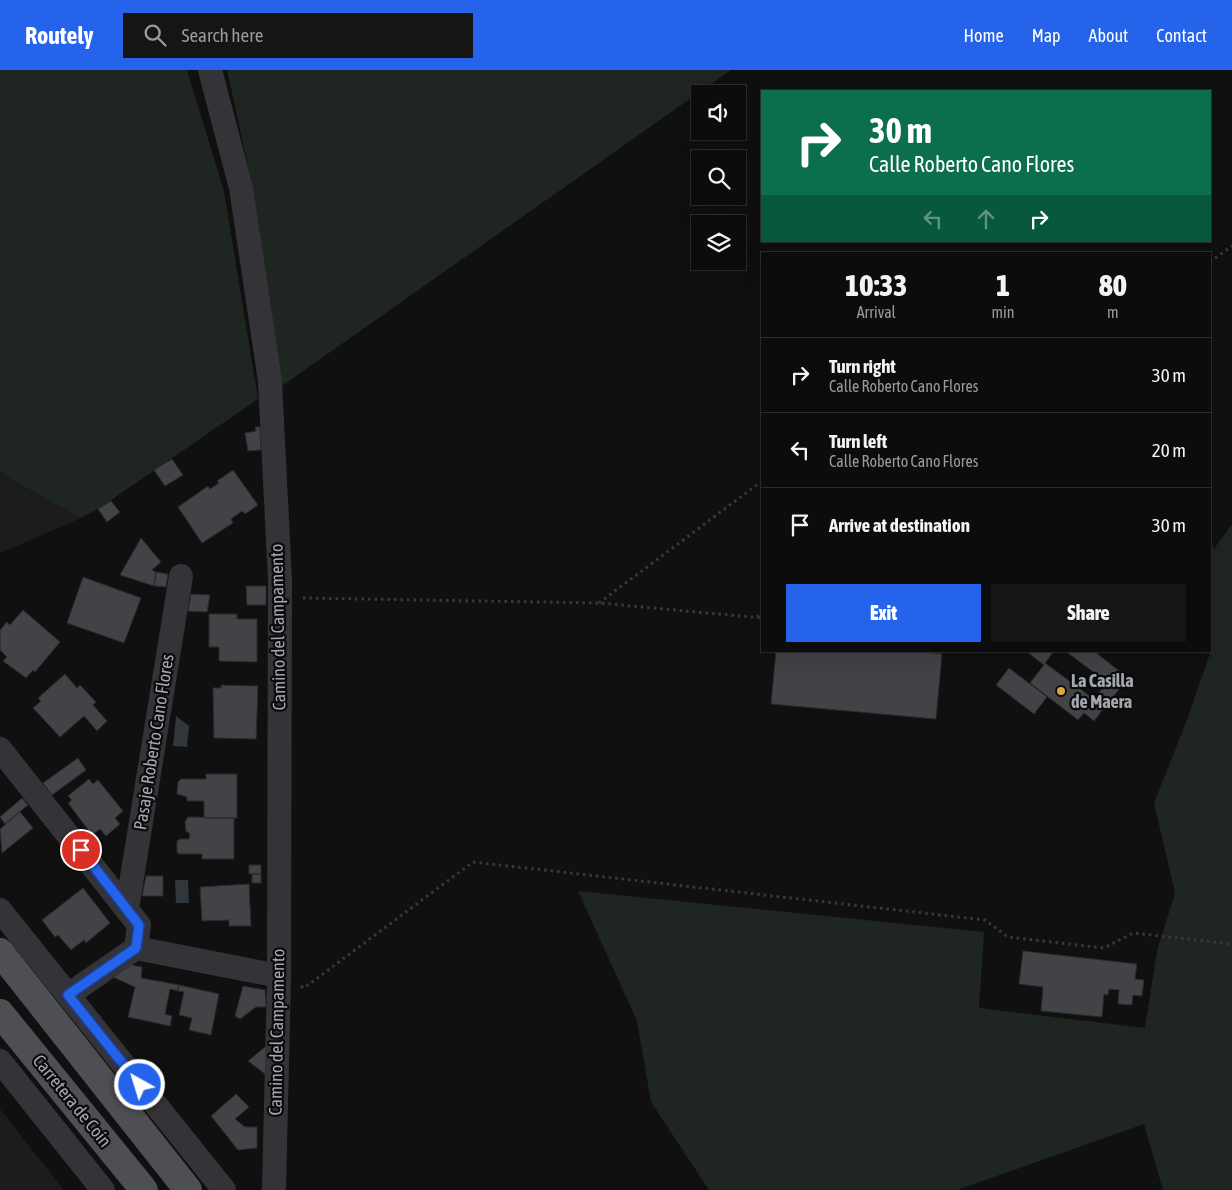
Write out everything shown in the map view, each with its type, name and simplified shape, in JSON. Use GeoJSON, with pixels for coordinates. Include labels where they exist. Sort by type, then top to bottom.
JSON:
{"type":"FeatureCollection","features":[{"type":"Feature","properties":{"kind":"main road"},"geometry":{"type":"LineString","coordinates":[[0,952],[188,1190]]}},
{"type":"Feature","properties":{"kind":"main road","name":"Carretera de Coín"},"geometry":{"type":"LineString","coordinates":[[0,1013],[144,1190]]}},
{"type":"Feature","properties":{"kind":"street","name":"Camino del Campamento"},"geometry":{"type":"LineString","coordinates":[[210,70],[241,188],[270,382],[280,598],[279,976],[274,1190]]}},
{"type":"Feature","properties":{"kind":"street","name":"Pasaje Roberto Cano Flores"},"geometry":{"type":"LineString","coordinates":[[127,908],[181,576]]}},
{"type":"Feature","properties":{"kind":"street"},"geometry":{"type":"LineString","coordinates":[[0,749],[139,925],[136,948]]}},
{"type":"Feature","properties":{"kind":"street"},"geometry":{"type":"LineString","coordinates":[[0,910],[224,1190]]}},
{"type":"Feature","properties":{"kind":"street"},"geometry":{"type":"LineString","coordinates":[[68,995],[136,948],[279,976]]}},
{"type":"Feature","properties":{"kind":"street","name":"Carretera de Coín"},"geometry":{"type":"LineString","coordinates":[[0,1061],[103,1190]]}},
{"type":"Feature","properties":{"kind":"path"},"geometry":{"type":"LineString","coordinates":[[1211,261],[1232,246]]}},
{"type":"Feature","properties":{"kind":"path"},"geometry":{"type":"LineString","coordinates":[[600,603],[761,483]]}},
{"type":"Feature","properties":{"kind":"path"},"geometry":{"type":"LineString","coordinates":[[280,598],[600,603],[761,618]]}},
{"type":"Feature","properties":{"kind":"path"},"geometry":{"type":"LineString","coordinates":[[756,617],[761,613]]}},
{"type":"Feature","properties":{"kind":"path"},"geometry":{"type":"LineString","coordinates":[[279,976],[304,988],[473,862],[985,920],[1008,938],[1104,948],[1133,933],[1232,944]]}},
{"type":"Feature","properties":{"kind":"shaded area"},"geometry":{"type":"Polygon","coordinates":[[[0,70],[187,70],[224,191],[258,399],[98,509],[81,518],[21,485],[0,471],[0,70]]]}},
{"type":"Feature","properties":{"kind":"shaded area"},"geometry":{"type":"Polygon","coordinates":[[[227,70],[731,70],[710,85],[691,85],[691,98],[282,386],[252,184],[227,70]]]}},
{"type":"Feature","properties":{"kind":"shaded area"},"geometry":{"type":"Polygon","coordinates":[[[0,471],[21,485],[81,518],[0,553],[0,471]]]}},
{"type":"Feature","properties":{"kind":"shaded area"},"geometry":{"type":"Polygon","coordinates":[[[1232,524],[1232,1190],[1163,1190],[1144,1124],[957,1190],[709,1190],[651,1102],[637,1021],[578,891],[984,932],[979,1008],[1145,1028],[1157,951],[1175,893],[1154,803],[1187,720],[1209,652],[1211,652],[1211,542],[1214,549],[1232,524]]]}},
{"type":"Feature","properties":{"kind":"shaded area"},"geometry":{"type":"Polygon","coordinates":[[[176,716],[189,726],[187,747],[173,746],[176,716]]]}},
{"type":"Feature","properties":{"kind":"shaded area"},"geometry":{"type":"Polygon","coordinates":[[[175,880],[188,880],[189,903],[176,903],[175,880]]]}},
{"type":"Feature","properties":{"kind":"shaded area"},"geometry":{"type":"Polygon","coordinates":[[[0,1109],[33,1151],[64,1190],[0,1190],[0,1109]]]}},
{"type":"Feature","properties":{"kind":"building"},"geometry":{"type":"Polygon","coordinates":[[[255,427],[260,427],[261,450],[248,451],[245,433],[256,431],[255,427]]]}},
{"type":"Feature","properties":{"kind":"building"},"geometry":{"type":"Polygon","coordinates":[[[172,459],[183,475],[165,486],[154,470],[172,459]]]}},
{"type":"Feature","properties":{"kind":"building"},"geometry":{"type":"Polygon","coordinates":[[[233,470],[258,505],[245,514],[242,511],[231,519],[233,523],[202,543],[178,507],[208,486],[210,489],[219,483],[217,481],[233,470]]]}},
{"type":"Feature","properties":{"kind":"building"},"geometry":{"type":"Polygon","coordinates":[[[111,501],[120,512],[107,522],[98,509],[111,501]]]}},
{"type":"Feature","properties":{"kind":"building"},"geometry":{"type":"Polygon","coordinates":[[[141,538],[161,562],[152,570],[156,572],[154,586],[120,575],[141,538]]]}},
{"type":"Feature","properties":{"kind":"building"},"geometry":{"type":"Polygon","coordinates":[[[156,572],[168,574],[166,587],[154,586],[156,572]]]}},
{"type":"Feature","properties":{"kind":"building"},"geometry":{"type":"Polygon","coordinates":[[[83,577],[141,598],[124,643],[67,623],[83,577]]]}},
{"type":"Feature","properties":{"kind":"building"},"geometry":{"type":"Polygon","coordinates":[[[246,586],[266,586],[266,605],[247,605],[246,586]]]}},
{"type":"Feature","properties":{"kind":"building"},"geometry":{"type":"Polygon","coordinates":[[[191,594],[210,595],[207,612],[188,611],[191,594]]]}},
{"type":"Feature","properties":{"kind":"building"},"geometry":{"type":"Polygon","coordinates":[[[23,610],[60,642],[35,672],[33,670],[26,678],[3,661],[7,657],[0,650],[0,630],[7,622],[10,625],[23,610]]]}},
{"type":"Feature","properties":{"kind":"building"},"geometry":{"type":"Polygon","coordinates":[[[209,614],[237,614],[237,619],[257,619],[257,662],[219,661],[219,647],[209,647],[209,614]]]}},
{"type":"Feature","properties":{"kind":"building"},"geometry":{"type":"Polygon","coordinates":[[[776,652],[923,652],[942,654],[936,719],[771,704],[776,652]]]}},
{"type":"Feature","properties":{"kind":"building"},"geometry":{"type":"Polygon","coordinates":[[[1027,652],[1053,652],[1045,663],[1094,699],[1107,682],[1066,652],[1095,652],[1128,678],[1094,721],[1084,713],[1078,720],[1030,683],[1044,665],[1027,652]]]}},
{"type":"Feature","properties":{"kind":"building"},"geometry":{"type":"Polygon","coordinates":[[[1009,668],[1047,697],[1034,714],[996,685],[1009,668]]]}},
{"type":"Feature","properties":{"kind":"building"},"geometry":{"type":"Polygon","coordinates":[[[65,674],[77,688],[80,685],[96,702],[93,705],[107,721],[97,731],[84,716],[60,737],[33,708],[41,701],[38,698],[65,674]]]}},
{"type":"Feature","properties":{"kind":"building"},"geometry":{"type":"Polygon","coordinates":[[[221,685],[258,686],[256,739],[214,738],[213,688],[221,688],[221,685]]]}},
{"type":"Feature","properties":{"kind":"building"},"geometry":{"type":"Polygon","coordinates":[[[78,758],[86,770],[52,795],[43,783],[78,758]]]}},
{"type":"Feature","properties":{"kind":"building"},"geometry":{"type":"Polygon","coordinates":[[[206,774],[237,774],[237,818],[204,818],[204,801],[187,801],[187,797],[177,794],[178,782],[181,779],[206,779],[206,774]]]}},
{"type":"Feature","properties":{"kind":"building"},"geometry":{"type":"Polygon","coordinates":[[[89,779],[93,784],[98,780],[123,811],[115,818],[120,824],[106,836],[100,829],[92,835],[68,803],[72,800],[68,796],[89,779]]]}},
{"type":"Feature","properties":{"kind":"building"},"geometry":{"type":"Polygon","coordinates":[[[22,798],[28,805],[5,824],[0,817],[22,798]]]}},
{"type":"Feature","properties":{"kind":"building"},"geometry":{"type":"Polygon","coordinates":[[[20,812],[33,828],[2,853],[0,829],[20,812]]]}},
{"type":"Feature","properties":{"kind":"building"},"geometry":{"type":"Polygon","coordinates":[[[188,817],[234,818],[234,859],[202,859],[202,854],[179,854],[177,852],[177,841],[189,839],[190,834],[186,831],[185,822],[188,817]]]}},
{"type":"Feature","properties":{"kind":"building"},"geometry":{"type":"Polygon","coordinates":[[[249,865],[261,865],[261,874],[249,874],[249,865]]]}},
{"type":"Feature","properties":{"kind":"building"},"geometry":{"type":"Polygon","coordinates":[[[252,874],[261,874],[261,883],[252,883],[252,874]]]}},
{"type":"Feature","properties":{"kind":"building"},"geometry":{"type":"Polygon","coordinates":[[[146,876],[163,876],[163,896],[142,896],[146,876]]]}},
{"type":"Feature","properties":{"kind":"building"},"geometry":{"type":"Polygon","coordinates":[[[249,884],[251,926],[229,926],[229,920],[202,921],[200,887],[249,884]]]}},
{"type":"Feature","properties":{"kind":"building"},"geometry":{"type":"Polygon","coordinates":[[[83,888],[110,923],[86,943],[84,940],[71,950],[58,935],[55,937],[42,920],[83,888]]]}},
{"type":"Feature","properties":{"kind":"building"},"geometry":{"type":"Polygon","coordinates":[[[1023,951],[1137,964],[1135,979],[1144,980],[1142,996],[1133,995],[1132,1005],[1118,1004],[1119,990],[1109,989],[1108,995],[1104,994],[1102,1017],[1041,1011],[1043,987],[1019,984],[1023,951]]]}},
{"type":"Feature","properties":{"kind":"building"},"geometry":{"type":"Polygon","coordinates":[[[127,964],[142,967],[141,978],[179,985],[178,991],[170,989],[165,1014],[172,1016],[170,1026],[128,1017],[135,987],[113,977],[127,964]]]}},
{"type":"Feature","properties":{"kind":"building"},"geometry":{"type":"Polygon","coordinates":[[[179,985],[219,994],[211,1035],[189,1030],[192,1018],[179,1015],[184,992],[178,991],[179,985]]]}},
{"type":"Feature","properties":{"kind":"building"},"geometry":{"type":"Polygon","coordinates":[[[243,986],[265,990],[266,1007],[256,1007],[240,1019],[235,1016],[243,986]]]}},
{"type":"Feature","properties":{"kind":"building"},"geometry":{"type":"Polygon","coordinates":[[[265,1047],[270,1051],[269,1077],[248,1061],[265,1047]]]}},
{"type":"Feature","properties":{"kind":"building"},"geometry":{"type":"Polygon","coordinates":[[[236,1094],[249,1107],[235,1119],[245,1127],[257,1127],[257,1148],[238,1150],[211,1116],[236,1094]]]}},
{"type":"Feature","properties":{"kind":"place","name":"La Casilla de Maera"},"geometry":{"type":"Point","coordinates":[1061,691]}},
{"type":"Feature","properties":{"kind":"route"},"geometry":{"type":"LineString","coordinates":[[81,850],[139,925],[136,948],[68,995],[140,1085]]}}]}
